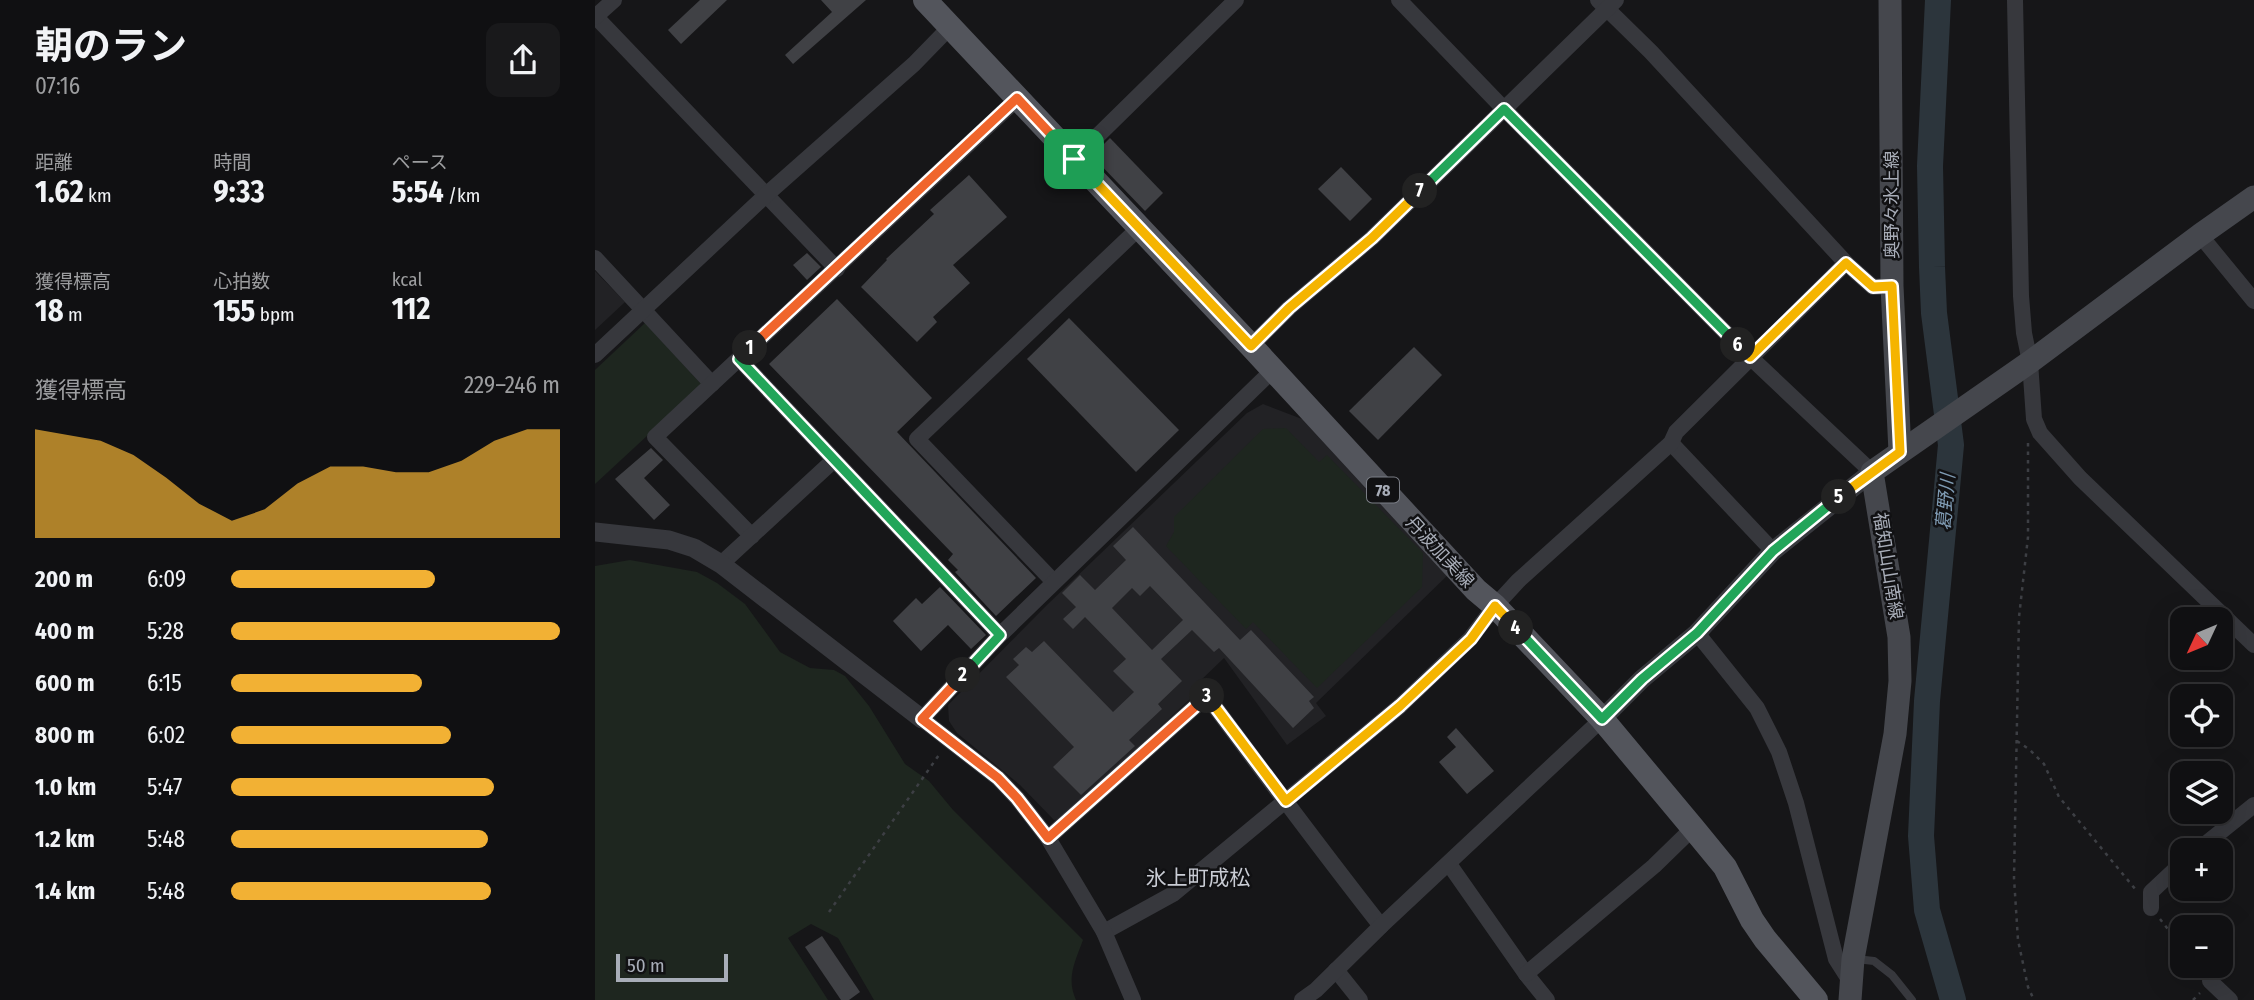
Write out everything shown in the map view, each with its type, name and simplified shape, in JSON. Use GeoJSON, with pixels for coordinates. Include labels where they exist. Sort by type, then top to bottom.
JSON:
{"type":"FeatureCollection","features":[{"type":"Feature","properties":{"kind":"main road","name":"奥野々氷上線"},"geometry":{"type":"LineString","coordinates":[[1890,0],[1892,286],[1903,449]]}},
{"type":"Feature","properties":{"kind":"main road","name":"丹波加美線"},"geometry":{"type":"LineString","coordinates":[[932,3],[950,27],[1251,346],[1476,590],[1495,606],[1602,719],[1724,867],[1765,939],[1816,1000]]}},
{"type":"Feature","properties":{"kind":"main road"},"geometry":{"type":"LineString","coordinates":[[1872,472],[2027,364],[2254,197]]}},
{"type":"Feature","properties":{"kind":"main road","name":"福知山山南線"},"geometry":{"type":"LineString","coordinates":[[1849,986],[1895,734],[1900,681],[1898,628],[1872,472]]}},
{"type":"Feature","properties":{"kind":"street"},"geometry":{"type":"LineString","coordinates":[[614,0],[595,16],[837,269]]}},
{"type":"Feature","properties":{"kind":"street"},"geometry":{"type":"LineString","coordinates":[[1074,159],[1236,0]]}},
{"type":"Feature","properties":{"kind":"street"},"geometry":{"type":"LineString","coordinates":[[1302,1000],[1642,679],[1697,633],[1773,551],[1872,472],[1750,357],[1399,0]]}},
{"type":"Feature","properties":{"kind":"street"},"geometry":{"type":"LineString","coordinates":[[2015,0],[2021,296],[2034,419],[2040,433],[2080,478],[2254,645]]}},
{"type":"Feature","properties":{"kind":"street"},"geometry":{"type":"LineString","coordinates":[[1251,346],[1289,308],[1372,238],[1504,109],[1607,3],[1846,263],[1873,287],[1892,286]]}},
{"type":"Feature","properties":{"kind":"street"},"geometry":{"type":"LineString","coordinates":[[595,355],[766,195],[914,64],[950,27]]}},
{"type":"Feature","properties":{"kind":"street"},"geometry":{"type":"LineString","coordinates":[[752,536],[655,436],[837,269],[1017,98]]}},
{"type":"Feature","properties":{"kind":"street"},"geometry":{"type":"LineString","coordinates":[[1054,582],[917,439],[1139,228]]}},
{"type":"Feature","properties":{"kind":"street"},"geometry":{"type":"LineString","coordinates":[[2200,235],[2254,301]]}},
{"type":"Feature","properties":{"kind":"street"},"geometry":{"type":"LineString","coordinates":[[595,258],[712,384]]}},
{"type":"Feature","properties":{"kind":"street"},"geometry":{"type":"LineString","coordinates":[[1104,932],[1173,894],[1400,706],[1471,639],[1495,606],[1518,581],[1671,443],[1676,432],[1846,263]]}},
{"type":"Feature","properties":{"kind":"street"},"geometry":{"type":"LineString","coordinates":[[739,359],[1000,635]]}},
{"type":"Feature","properties":{"kind":"street"},"geometry":{"type":"LineString","coordinates":[[922,719],[1000,635],[1243,396],[1273,370]]}},
{"type":"Feature","properties":{"kind":"street"},"geometry":{"type":"LineString","coordinates":[[1671,443],[1773,551]]}},
{"type":"Feature","properties":{"kind":"street"},"geometry":{"type":"LineString","coordinates":[[721,564],[834,460]]}},
{"type":"Feature","properties":{"kind":"street"},"geometry":{"type":"LineString","coordinates":[[595,533],[669,540],[694,548],[721,564],[998,778],[1048,838],[1104,932],[1133,1000]]}},
{"type":"Feature","properties":{"kind":"street"},"geometry":{"type":"LineString","coordinates":[[1697,633],[1757,708],[1779,752],[1796,803],[1836,959],[1849,986]]}},
{"type":"Feature","properties":{"kind":"street"},"geometry":{"type":"LineString","coordinates":[[1048,838],[1207,696],[1306,831],[1381,926]]}},
{"type":"Feature","properties":{"kind":"street"},"geometry":{"type":"LineString","coordinates":[[2213,838],[2254,805]]}},
{"type":"Feature","properties":{"kind":"street"},"geometry":{"type":"LineString","coordinates":[[1526,974],[1654,866],[1693,828]]}},
{"type":"Feature","properties":{"kind":"street"},"geometry":{"type":"LineString","coordinates":[[1449,864],[1544,999]]}},
{"type":"Feature","properties":{"kind":"street"},"geometry":{"type":"LineString","coordinates":[[2151,908],[2151,892],[2170,874]]}},
{"type":"Feature","properties":{"kind":"street"},"geometry":{"type":"LineString","coordinates":[[1336,970],[1360,1000]]}},
{"type":"Feature","properties":{"kind":"street"},"geometry":{"type":"LineString","coordinates":[[2210,981],[2230,1000]]}},
{"type":"Feature","properties":{"kind":"lane"},"geometry":{"type":"LineString","coordinates":[[1849,986],[1874,961],[1892,975],[1912,1000]]}},
{"type":"Feature","properties":{"kind":"path"},"geometry":{"type":"LineString","coordinates":[[2034,419],[2028,431],[2028,537],[2019,617],[2014,878],[2018,940],[2028,987],[2034,1000]]}},
{"type":"Feature","properties":{"kind":"path"},"geometry":{"type":"LineString","coordinates":[[2016,740],[2044,764],[2059,797],[2170,932]]}},
{"type":"Feature","properties":{"kind":"path"},"geometry":{"type":"LineString","coordinates":[[829,912],[949,741]]}},
{"type":"Feature","properties":{"kind":"shaded area"},"geometry":{"type":"Polygon","coordinates":[[[595,271],[625,302],[595,330],[595,271]]]}},
{"type":"Feature","properties":{"kind":"shaded area"},"geometry":{"type":"Polygon","coordinates":[[[645,323],[702,385],[595,484],[595,370],[645,323]]]}},
{"type":"Feature","properties":{"kind":"shaded area"},"geometry":{"type":"Polygon","coordinates":[[[1263,404],[1302,419],[1452,571],[1316,703],[1326,716],[1287,745],[1224,658],[1199,682],[1203,687],[1061,819],[1054,820],[1020,785],[957,733],[949,721],[948,705],[1047,605],[1247,413],[1263,404]]]}},
{"type":"Feature","properties":{"kind":"shaded area"},"geometry":{"type":"Polygon","coordinates":[[[1286,428],[1319,462],[1327,455],[1423,553],[1422,587],[1317,688],[1253,622],[1246,629],[1166,546],[1174,532],[1174,517],[1263,429],[1286,428]]]}},
{"type":"Feature","properties":{"kind":"shaded area"},"geometry":{"type":"Polygon","coordinates":[[[630,560],[697,572],[745,604],[780,652],[810,668],[834,670],[845,676],[869,706],[905,764],[929,781],[953,810],[1083,940],[1072,977],[1076,1000],[874,1000],[838,938],[811,924],[788,938],[828,1000],[595,1000],[595,566],[630,560]]]}},
{"type":"Feature","properties":{"kind":"building"},"geometry":{"type":"Polygon","coordinates":[[[700,0],[727,0],[681,44],[668,30],[700,0]]]}},
{"type":"Feature","properties":{"kind":"building"},"geometry":{"type":"Polygon","coordinates":[[[821,0],[866,0],[793,64],[785,55],[832,12],[821,0]]]}},
{"type":"Feature","properties":{"kind":"building"},"geometry":{"type":"Polygon","coordinates":[[[1110,138],[1163,193],[1145,211],[1092,156],[1110,138]]]}},
{"type":"Feature","properties":{"kind":"building"},"geometry":{"type":"Polygon","coordinates":[[[1341,167],[1372,199],[1350,221],[1318,189],[1341,167]]]}},
{"type":"Feature","properties":{"kind":"building"},"geometry":{"type":"Polygon","coordinates":[[[969,175],[1007,217],[953,265],[970,283],[933,317],[937,322],[917,342],[861,287],[886,259],[934,214],[930,210],[969,175]]]}},
{"type":"Feature","properties":{"kind":"building"},"geometry":{"type":"Polygon","coordinates":[[[807,253],[821,267],[807,280],[793,265],[807,253]]]}},
{"type":"Feature","properties":{"kind":"building"},"geometry":{"type":"Polygon","coordinates":[[[837,299],[932,398],[897,432],[1036,578],[996,616],[955,572],[958,570],[948,560],[953,554],[769,364],[837,299]]]}},
{"type":"Feature","properties":{"kind":"building"},"geometry":{"type":"Polygon","coordinates":[[[1069,318],[1179,430],[1136,472],[1027,359],[1069,318]]]}},
{"type":"Feature","properties":{"kind":"building"},"geometry":{"type":"Polygon","coordinates":[[[1414,347],[1442,375],[1378,440],[1349,411],[1414,347]]]}},
{"type":"Feature","properties":{"kind":"building"},"geometry":{"type":"Polygon","coordinates":[[[651,448],[663,460],[644,478],[670,505],[654,520],[615,479],[651,448]]]}},
{"type":"Feature","properties":{"kind":"building"},"geometry":{"type":"Polygon","coordinates":[[[1133,527],[1240,640],[1251,630],[1314,697],[1309,701],[1314,708],[1293,728],[1219,648],[1214,652],[1192,630],[1161,659],[1182,681],[1158,704],[1162,709],[1129,740],[1135,746],[1081,795],[1053,767],[1074,747],[1006,677],[1019,665],[1013,659],[1026,647],[1032,652],[1044,641],[1113,712],[1134,692],[1113,671],[1126,659],[1085,617],[1073,629],[1063,619],[1076,607],[1062,593],[1080,575],[1095,590],[1126,560],[1113,546],[1133,527]],[[1150,586],[1140,596],[1132,588],[1112,608],[1152,650],[1183,620],[1150,586]]]}},
{"type":"Feature","properties":{"kind":"building"},"geometry":{"type":"Polygon","coordinates":[[[940,587],[986,635],[971,649],[948,625],[921,651],[893,621],[916,598],[922,604],[940,587]]]}},
{"type":"Feature","properties":{"kind":"building"},"geometry":{"type":"Polygon","coordinates":[[[1456,728],[1494,771],[1467,794],[1439,762],[1456,747],[1447,737],[1456,728]]]}},
{"type":"Feature","properties":{"kind":"building"},"geometry":{"type":"Polygon","coordinates":[[[822,936],[860,992],[849,1000],[841,1000],[805,947],[822,936]]]}},
{"type":"Feature","properties":{"kind":"waterway","name":"葛野川"},"geometry":{"type":"LineString","coordinates":[[1938,0],[1930,166],[1932,267],[1934,313],[1951,445],[1927,701],[1921,836],[1927,910],[1953,1000]]}},
{"type":"Feature","properties":{"kind":"district","name":"氷上町成松"},"geometry":{"type":"Point","coordinates":[1198,878]}},
{"type":"Feature","properties":{"kind":"route"},"geometry":{"type":"LineString","coordinates":[[1017,98],[1074,159],[1251,346],[1289,308],[1372,238],[1504,109],[1750,357],[1846,263],[1873,287],[1892,286],[1900,452],[1866,475],[1773,551],[1697,633],[1642,679],[1602,719],[1495,606],[1471,639],[1400,706],[1286,801],[1207,696],[1048,838],[998,778],[922,719],[1000,635],[739,359],[1017,98]]}}]}
